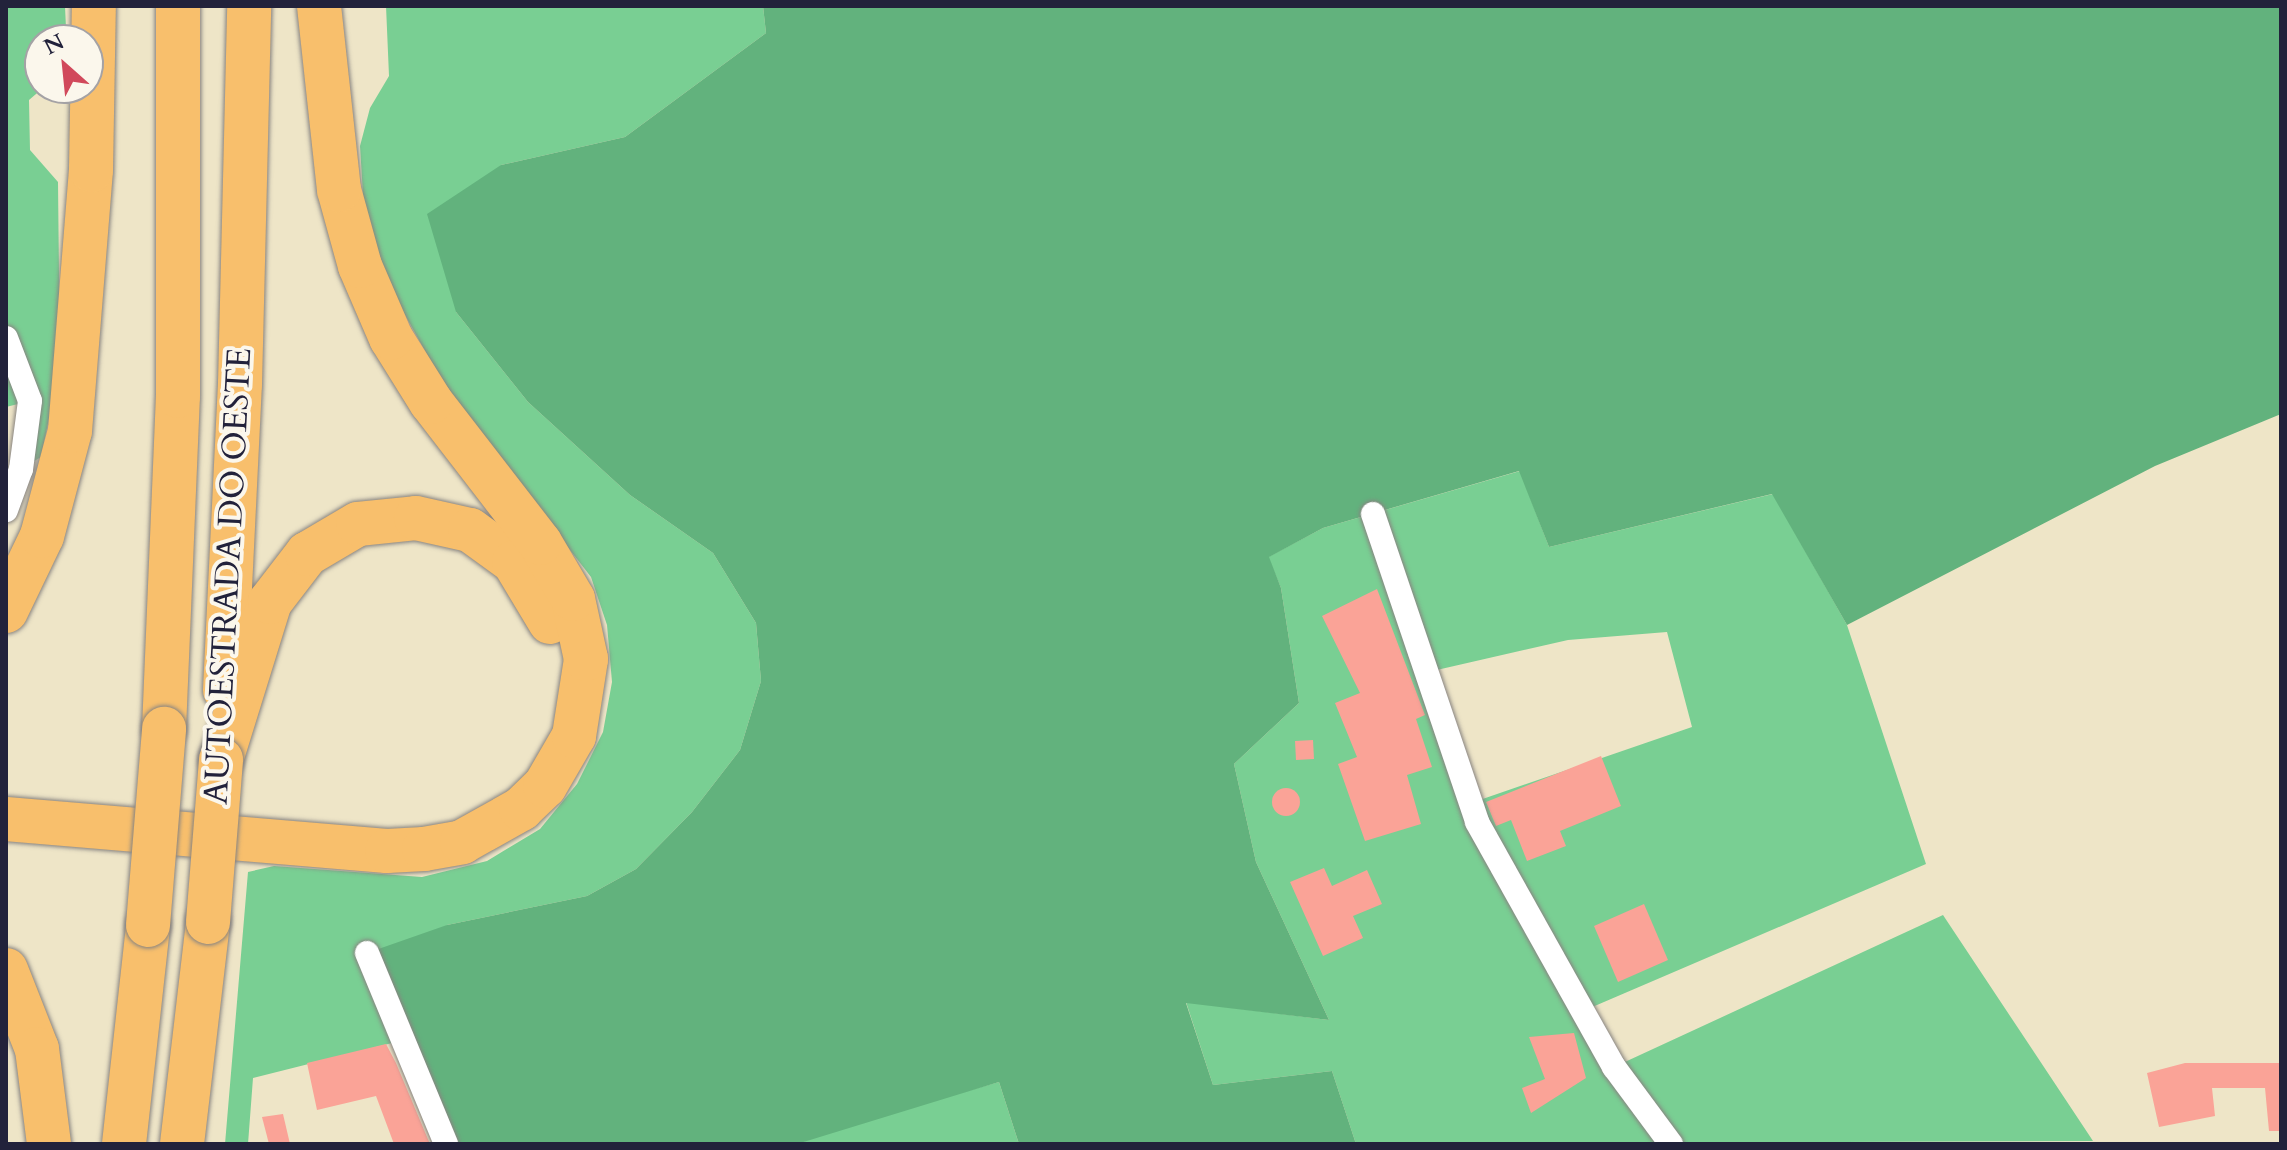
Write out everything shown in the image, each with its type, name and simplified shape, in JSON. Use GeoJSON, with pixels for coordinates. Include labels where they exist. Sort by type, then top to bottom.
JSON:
{"type":"FeatureCollection","features":[{"type":"Feature","properties":{"kind":"highway"},"geometry":{"type":"LineString","coordinates":[[6,611],[42,536],[70,431],[91,170],[94,6]]}},
{"type":"Feature","properties":{"kind":"highway","name":"AUTOESTRADA DO OESTE"},"geometry":{"type":"LineString","coordinates":[[124,1144],[148,925],[164,729],[178,396],[178,6]]}},
{"type":"Feature","properties":{"kind":"highway","name":"AUTOESTRADA DO OESTE"},"geometry":{"type":"LineString","coordinates":[[182,1144],[208,922],[221,760],[240,384],[249,6]]}},
{"type":"Feature","properties":{"kind":"highway"},"geometry":{"type":"LineString","coordinates":[[6,819],[387,851],[424,849],[462,842],[521,809],[545,786],[574,736],[586,659],[573,599],[540,543],[431,402],[391,338],[360,266],[339,190],[319,6]]}},
{"type":"Feature","properties":{"kind":"highway"},"geometry":{"type":"LineString","coordinates":[[6,797],[354,827],[443,820],[472,810],[517,777],[547,734],[560,678],[547,610],[514,562],[470,530],[416,518],[387,519],[345,530],[307,554],[270,602],[221,760]]}},
{"type":"Feature","properties":{"kind":"highway"},"geometry":{"type":"LineString","coordinates":[[6,970],[37,1049],[49,1144]]}},
{"type":"Feature","properties":{"kind":"street"},"geometry":{"type":"LineString","coordinates":[[6,338],[30,401],[21,469],[6,510]]}},
{"type":"Feature","properties":{"kind":"street"},"geometry":{"type":"LineString","coordinates":[[1373,514],[1477,822],[1614,1067],[1671,1144]]}},
{"type":"Feature","properties":{"kind":"street"},"geometry":{"type":"LineString","coordinates":[[367,953],[446,1144]]}},
{"type":"Feature","properties":{"kind":"green space"},"geometry":{"type":"Polygon","coordinates":[[[6,6],[65,6],[66,24],[24,24],[24,104],[29,104],[30,150],[58,182],[60,365],[41,457],[21,469],[30,401],[6,407],[6,6]]]}},
{"type":"Feature","properties":{"kind":"green space"},"geometry":{"type":"Polygon","coordinates":[[[386,6],[763,6],[766,33],[625,137],[501,165],[456,312],[528,402],[630,495],[713,553],[756,623],[761,681],[740,750],[692,812],[636,869],[587,896],[447,925],[396,1042],[253,1078],[248,1144],[225,1144],[248,872],[274,866],[422,877],[487,861],[540,829],[577,784],[603,732],[612,682],[607,625],[591,577],[449,394],[389,286],[364,211],[360,146],[370,108],[389,76],[386,6]]]}},
{"type":"Feature","properties":{"kind":"green space"},"geometry":{"type":"Polygon","coordinates":[[[763,6],[2281,6],[2281,414],[2155,466],[1847,625],[1772,494],[1549,547],[1519,471],[1323,528],[1269,557],[1281,588],[1299,703],[1234,764],[1256,862],[1329,1020],[1186,1003],[1213,1085],[1332,1071],[1356,1144],[1019,1144],[999,1082],[797,1144],[447,1144],[367,953],[447,925],[587,896],[636,869],[692,812],[740,750],[761,681],[756,623],[713,553],[630,495],[528,402],[456,312],[427,214],[501,165],[625,137],[766,33],[763,6]]]}},
{"type":"Feature","properties":{"kind":"green space"},"geometry":{"type":"Polygon","coordinates":[[[1520,471],[1549,547],[1773,494],[1847,625],[1926,864],[1583,1011],[1614,1067],[1943,915],[2093,1141],[1356,1144],[1332,1071],[1213,1085],[1186,1002],[1329,1020],[1256,862],[1234,764],[1299,703],[1281,588],[1268,557],[1323,528],[1520,471]],[[1667,632],[1568,640],[1428,672],[1471,803],[1692,727],[1667,632]]]}},
{"type":"Feature","properties":{"kind":"green space"},"geometry":{"type":"Polygon","coordinates":[[[999,1082],[1019,1144],[797,1144],[847,1125],[999,1082]]]}},
{"type":"Feature","properties":{"kind":"building"},"geometry":{"type":"Polygon","coordinates":[[[1377,589],[1425,715],[1416,719],[1432,767],[1407,775],[1421,824],[1365,841],[1338,764],[1357,757],[1335,703],[1360,693],[1322,616],[1377,589]]]}},
{"type":"Feature","properties":{"kind":"building"},"geometry":{"type":"Polygon","coordinates":[[[1313,740],[1314,759],[1296,760],[1295,741],[1313,740]]]}},
{"type":"Feature","properties":{"kind":"building"},"geometry":{"type":"Polygon","coordinates":[[[1601,756],[1621,806],[1560,831],[1566,846],[1527,861],[1511,820],[1496,826],[1486,802],[1601,756]]]}},
{"type":"Feature","properties":{"kind":"building"},"geometry":{"type":"Polygon","coordinates":[[[1286,788],[1296,792],[1300,802],[1296,812],[1286,816],[1276,812],[1272,802],[1276,792],[1286,788]]]}},
{"type":"Feature","properties":{"kind":"building"},"geometry":{"type":"Polygon","coordinates":[[[1324,868],[1332,886],[1367,870],[1382,904],[1353,916],[1363,938],[1323,956],[1290,882],[1324,868]]]}},
{"type":"Feature","properties":{"kind":"building"},"geometry":{"type":"Polygon","coordinates":[[[1644,904],[1668,960],[1618,982],[1594,926],[1644,904]]]}},
{"type":"Feature","properties":{"kind":"building"},"geometry":{"type":"Polygon","coordinates":[[[1574,1033],[1586,1078],[1531,1113],[1522,1088],[1545,1079],[1529,1037],[1574,1033]]]}},
{"type":"Feature","properties":{"kind":"building"},"geometry":{"type":"Polygon","coordinates":[[[386,1044],[430,1144],[394,1144],[376,1096],[317,1110],[307,1063],[386,1044]]]}},
{"type":"Feature","properties":{"kind":"building"},"geometry":{"type":"Polygon","coordinates":[[[2185,1063],[2281,1063],[2281,1131],[2269,1131],[2265,1088],[2212,1088],[2215,1116],[2159,1127],[2147,1073],[2185,1063]]]}},
{"type":"Feature","properties":{"kind":"building"},"geometry":{"type":"Polygon","coordinates":[[[283,1114],[290,1144],[269,1144],[262,1117],[283,1114]]]}}]}
